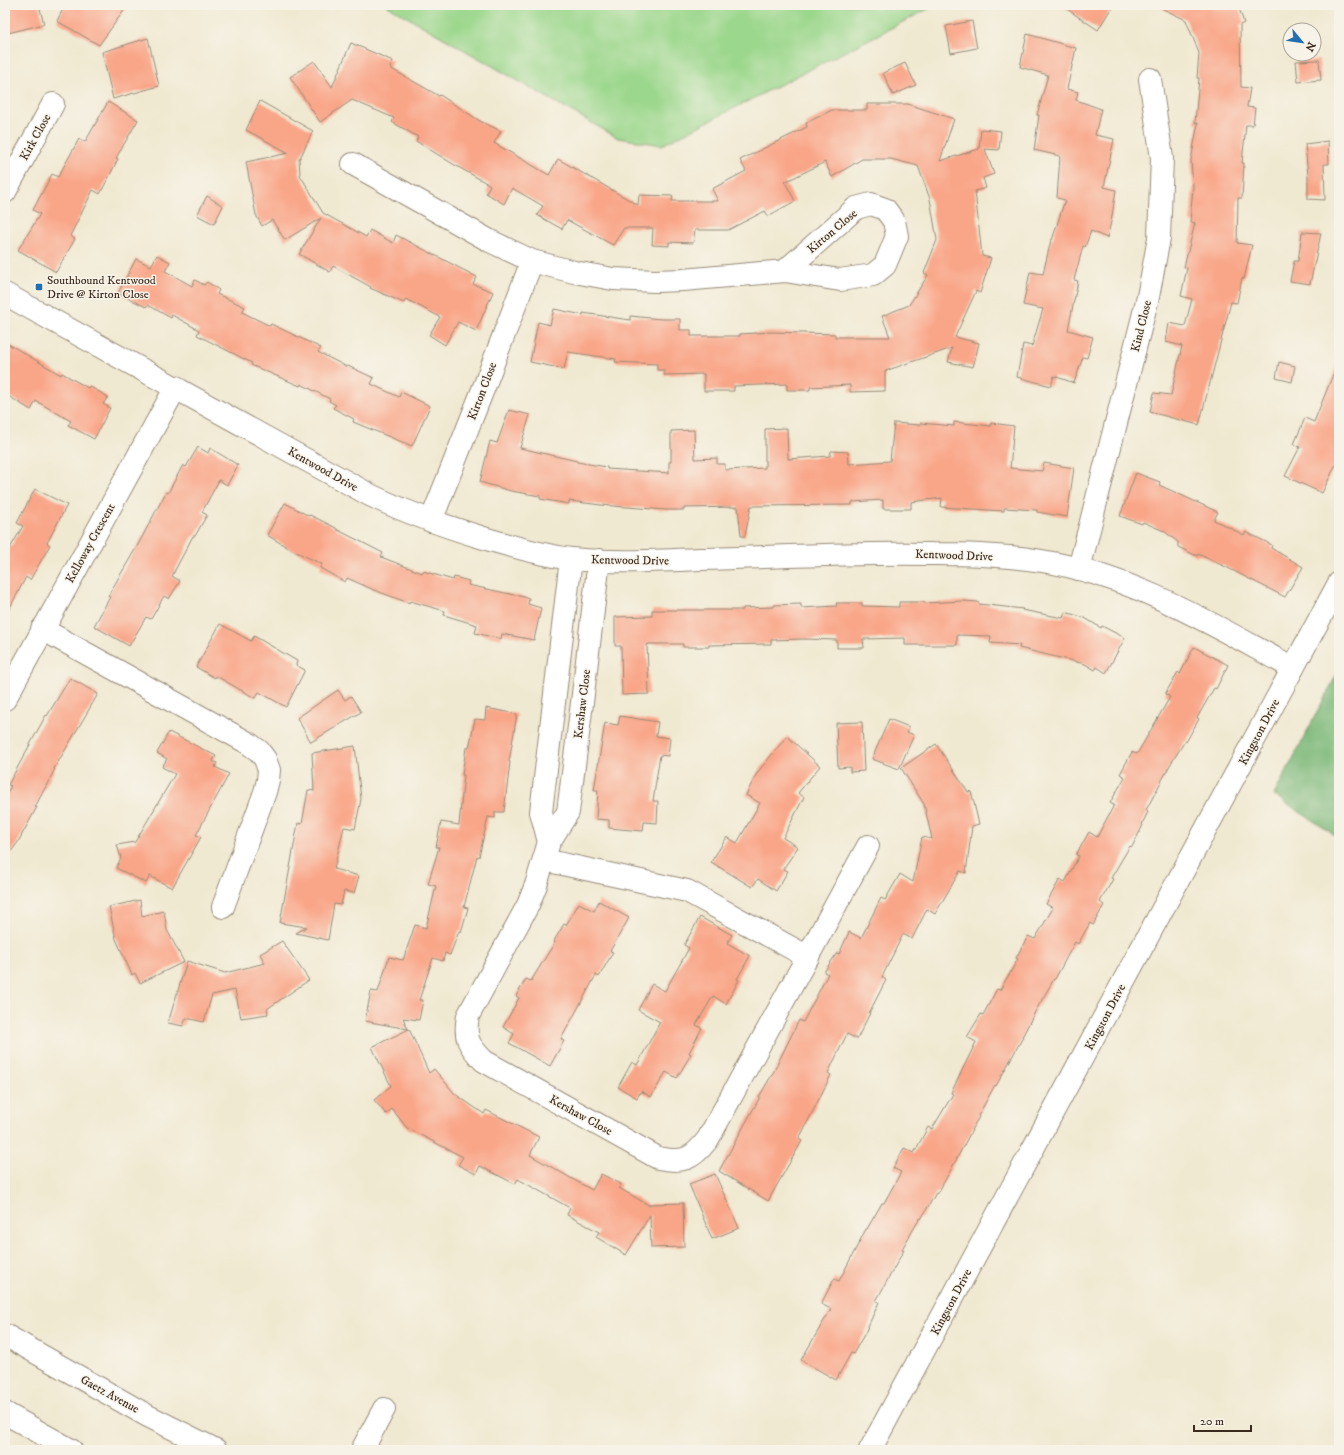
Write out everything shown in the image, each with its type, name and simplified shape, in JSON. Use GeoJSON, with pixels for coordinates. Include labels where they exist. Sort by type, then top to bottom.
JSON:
{"type":"FeatureCollection","features":[{"type":"Feature","properties":{"kind":"street","name":"Kind Close"},"geometry":{"type":"LineString","coordinates":[[1079,569],[1148,297],[1159,238],[1162,158],[1150,79]]}},
{"type":"Feature","properties":{"kind":"street","name":"Kirk Close"},"geometry":{"type":"LineString","coordinates":[[5,192],[53,104]]}},
{"type":"Feature","properties":{"kind":"street","name":"Kirton Close"},"geometry":{"type":"LineString","coordinates":[[352,164],[490,241],[532,261],[556,268],[613,279],[655,281],[718,278],[784,271],[840,280],[873,275],[885,265],[897,236],[894,221],[885,209],[870,204],[856,208],[784,271]]}},
{"type":"Feature","properties":{"kind":"street","name":"Kirton Close"},"geometry":{"type":"LineString","coordinates":[[431,521],[532,261]]}},
{"type":"Feature","properties":{"kind":"street","name":"Kentwood Drive"},"geometry":{"type":"LineString","coordinates":[[5,294],[370,495],[431,521],[531,552],[571,559],[630,562],[882,553],[982,555],[1023,558],[1079,569],[1106,577],[1161,598],[1193,613],[1293,668]]}},
{"type":"Feature","properties":{"kind":"street","name":"Kelloway Crescent"},"geometry":{"type":"LineString","coordinates":[[5,700],[176,388]]}},
{"type":"Feature","properties":{"kind":"street"},"geometry":{"type":"LineString","coordinates":[[571,559],[541,812],[546,851],[687,891],[808,957]]}},
{"type":"Feature","properties":{"kind":"street","name":"Kershaw Close"},"geometry":{"type":"LineString","coordinates":[[598,560],[568,812],[546,851],[536,885],[528,905],[468,1016],[466,1029],[468,1040],[474,1051],[484,1061],[658,1158],[672,1161],[686,1159],[699,1152],[708,1139],[868,846]]}},
{"type":"Feature","properties":{"kind":"street","name":"Kingston Drive"},"geometry":{"type":"LineString","coordinates":[[870,1450],[1339,583]]}},
{"type":"Feature","properties":{"kind":"street"},"geometry":{"type":"LineString","coordinates":[[42,630],[248,743],[259,751],[265,759],[269,770],[265,792],[223,907]]}},
{"type":"Feature","properties":{"kind":"street","name":"Gaetz Avenue"},"geometry":{"type":"LineString","coordinates":[[5,1335],[148,1416],[216,1450]]}},
{"type":"Feature","properties":{"kind":"street"},"geometry":{"type":"LineString","coordinates":[[362,1450],[384,1409]]}},
{"type":"Feature","properties":{"kind":"street"},"geometry":{"type":"LineString","coordinates":[[5,1413],[70,1450]]}},
{"type":"Feature","properties":{"kind":"green space"},"geometry":{"type":"Polygon","coordinates":[[[386,5],[936,5],[662,145],[618,138],[386,5]]]}},
{"type":"Feature","properties":{"kind":"green space"},"geometry":{"type":"Polygon","coordinates":[[[1339,670],[1339,838],[1274,795],[1339,670]]]}},
{"type":"Feature","properties":{"kind":"building"},"geometry":{"type":"Polygon","coordinates":[[[5,5],[39,5],[44,24],[8,33],[5,19],[5,5]]]}},
{"type":"Feature","properties":{"kind":"building"},"geometry":{"type":"Polygon","coordinates":[[[65,5],[128,5],[99,45],[57,21],[65,5]]]}},
{"type":"Feature","properties":{"kind":"building"},"geometry":{"type":"Polygon","coordinates":[[[1061,5],[1113,5],[1098,30],[1061,5]]]}},
{"type":"Feature","properties":{"kind":"building"},"geometry":{"type":"Polygon","coordinates":[[[1155,5],[1238,5],[1244,23],[1240,25],[1241,87],[1250,88],[1247,107],[1255,108],[1253,125],[1246,125],[1242,163],[1244,163],[1242,198],[1238,198],[1237,243],[1252,245],[1244,279],[1242,278],[1237,303],[1231,302],[1199,425],[1150,412],[1154,393],[1171,395],[1182,346],[1166,342],[1169,323],[1185,326],[1192,299],[1181,296],[1187,268],[1184,267],[1195,223],[1190,222],[1193,187],[1191,160],[1198,123],[1195,123],[1199,78],[1197,78],[1199,53],[1186,20],[1155,5]]]}},
{"type":"Feature","properties":{"kind":"building"},"geometry":{"type":"Polygon","coordinates":[[[972,21],[977,48],[951,53],[946,26],[972,21]]]}},
{"type":"Feature","properties":{"kind":"building"},"geometry":{"type":"Polygon","coordinates":[[[1027,34],[1076,48],[1067,89],[1078,92],[1076,100],[1101,109],[1095,135],[1114,139],[1104,187],[1116,190],[1111,222],[1107,238],[1091,231],[1085,247],[1083,246],[1074,280],[1078,281],[1068,330],[1093,337],[1087,358],[1083,357],[1074,383],[1054,376],[1051,386],[1017,377],[1023,344],[1032,346],[1043,309],[1023,305],[1030,272],[1043,274],[1051,240],[1065,200],[1057,198],[1060,156],[1034,150],[1039,115],[1037,115],[1048,75],[1020,67],[1027,34]]]}},
{"type":"Feature","properties":{"kind":"building"},"geometry":{"type":"Polygon","coordinates":[[[148,38],[159,86],[113,99],[102,52],[148,38]]]}},
{"type":"Feature","properties":{"kind":"building"},"geometry":{"type":"Polygon","coordinates":[[[351,43],[393,61],[390,68],[439,96],[440,95],[480,121],[501,131],[494,143],[549,175],[558,159],[638,205],[639,195],[673,196],[672,201],[718,201],[712,189],[746,171],[740,160],[807,127],[806,123],[832,110],[867,110],[867,104],[908,104],[954,119],[940,161],[979,149],[981,129],[1001,131],[999,150],[985,149],[994,174],[983,178],[986,188],[975,191],[982,256],[991,258],[980,293],[976,291],[955,337],[979,343],[973,367],[948,362],[952,348],[885,371],[885,391],[850,392],[850,385],[810,387],[810,390],[787,390],[787,384],[734,386],[734,391],[704,391],[704,374],[664,375],[664,370],[657,370],[657,364],[615,362],[616,359],[568,352],[564,369],[530,362],[538,322],[550,325],[554,309],[583,315],[583,313],[630,320],[630,316],[680,319],[680,330],[691,330],[691,336],[740,336],[740,334],[771,332],[835,334],[835,337],[890,337],[882,316],[909,305],[928,275],[924,273],[937,240],[930,199],[918,166],[891,159],[862,159],[832,177],[825,162],[785,182],[795,201],[768,216],[765,211],[728,230],[695,230],[693,243],[669,242],[669,246],[652,245],[653,228],[624,228],[613,245],[567,220],[562,229],[537,215],[543,206],[512,188],[504,204],[486,193],[490,185],[416,141],[418,137],[392,122],[394,118],[352,100],[320,122],[290,77],[314,61],[332,87],[351,43]]]}},
{"type":"Feature","properties":{"kind":"building"},"geometry":{"type":"Polygon","coordinates":[[[1296,62],[1319,62],[1321,80],[1298,82],[1296,62]]]}},
{"type":"Feature","properties":{"kind":"building"},"geometry":{"type":"Polygon","coordinates":[[[905,63],[916,85],[893,95],[883,73],[905,63]]]}},
{"type":"Feature","properties":{"kind":"building"},"geometry":{"type":"Polygon","coordinates":[[[260,101],[313,131],[299,158],[300,175],[323,213],[366,237],[370,230],[393,243],[396,235],[477,277],[473,284],[493,292],[476,331],[458,322],[445,345],[429,335],[440,317],[406,299],[404,303],[370,288],[371,287],[333,266],[330,272],[299,254],[321,218],[285,240],[272,220],[262,226],[256,215],[246,162],[289,153],[246,130],[260,101]]]}},
{"type":"Feature","properties":{"kind":"building"},"geometry":{"type":"Polygon","coordinates":[[[108,102],[138,120],[116,158],[118,159],[100,194],[93,190],[70,236],[75,239],[56,272],[18,250],[40,214],[33,210],[52,174],[58,177],[79,139],[85,142],[108,102]]]}},
{"type":"Feature","properties":{"kind":"building"},"geometry":{"type":"Polygon","coordinates":[[[1328,141],[1329,164],[1324,164],[1325,200],[1308,199],[1308,176],[1305,144],[1328,141]]]}},
{"type":"Feature","properties":{"kind":"building"},"geometry":{"type":"Polygon","coordinates":[[[207,196],[223,206],[214,224],[197,215],[207,196]]]}},
{"type":"Feature","properties":{"kind":"building"},"geometry":{"type":"Polygon","coordinates":[[[1302,232],[1321,233],[1310,284],[1290,281],[1294,261],[1298,261],[1302,232]]]}},
{"type":"Feature","properties":{"kind":"building"},"geometry":{"type":"Polygon","coordinates":[[[157,255],[170,262],[165,271],[192,286],[195,280],[204,285],[207,282],[219,290],[217,294],[245,307],[242,312],[321,348],[318,352],[347,367],[348,366],[374,378],[371,384],[399,397],[401,392],[430,406],[412,446],[353,422],[354,419],[333,408],[336,405],[329,401],[330,399],[301,384],[300,386],[251,365],[252,363],[197,335],[199,330],[172,315],[171,318],[148,305],[146,307],[118,293],[136,259],[151,266],[157,255]]]}},
{"type":"Feature","properties":{"kind":"building"},"geometry":{"type":"Polygon","coordinates":[[[5,342],[61,375],[62,373],[88,388],[89,386],[108,397],[103,404],[110,408],[94,439],[68,425],[71,421],[36,401],[31,410],[5,394],[5,342]]]}},
{"type":"Feature","properties":{"kind":"building"},"geometry":{"type":"Polygon","coordinates":[[[1279,362],[1295,366],[1292,382],[1276,378],[1279,362]]]}},
{"type":"Feature","properties":{"kind":"building"},"geometry":{"type":"Polygon","coordinates":[[[1338,362],[1339,458],[1322,493],[1285,476],[1300,447],[1294,444],[1305,418],[1314,422],[1338,362]]]}},
{"type":"Feature","properties":{"kind":"building"},"geometry":{"type":"Polygon","coordinates":[[[509,410],[530,415],[520,448],[577,462],[607,467],[607,469],[669,473],[669,462],[671,462],[671,431],[694,430],[695,459],[717,458],[717,464],[725,464],[725,470],[765,468],[765,429],[787,428],[788,459],[830,456],[831,451],[848,452],[849,464],[890,461],[894,423],[920,425],[920,423],[954,426],[954,422],[991,426],[991,423],[1014,426],[1010,468],[1042,471],[1044,463],[1074,468],[1067,517],[1037,512],[1037,510],[1004,508],[1004,511],[941,507],[942,498],[911,502],[911,509],[883,509],[883,500],[852,502],[852,505],[751,506],[745,536],[741,536],[738,507],[684,508],[684,510],[666,510],[569,501],[569,504],[540,499],[540,496],[511,491],[480,482],[490,441],[497,443],[509,410]]]}},
{"type":"Feature","properties":{"kind":"building"},"geometry":{"type":"Polygon","coordinates":[[[198,447],[208,453],[210,448],[238,465],[227,485],[219,480],[202,512],[207,515],[195,536],[193,536],[172,576],[180,581],[169,599],[164,596],[151,619],[146,617],[129,646],[94,626],[110,597],[108,596],[166,492],[168,493],[183,465],[186,467],[198,447]]]}},
{"type":"Feature","properties":{"kind":"building"},"geometry":{"type":"Polygon","coordinates":[[[1136,473],[1160,482],[1159,485],[1218,512],[1214,520],[1244,535],[1246,532],[1272,545],[1271,548],[1303,567],[1285,597],[1228,568],[1198,554],[1197,556],[1178,547],[1178,542],[1164,531],[1143,522],[1142,524],[1120,516],[1136,473]]]}},
{"type":"Feature","properties":{"kind":"building"},"geometry":{"type":"Polygon","coordinates":[[[35,489],[67,505],[47,543],[50,545],[30,580],[26,577],[5,617],[5,557],[23,526],[17,523],[35,489]]]}},
{"type":"Feature","properties":{"kind":"building"},"geometry":{"type":"Polygon","coordinates":[[[285,503],[383,553],[381,557],[422,573],[423,571],[453,580],[454,577],[469,581],[468,585],[529,598],[528,604],[541,608],[534,640],[502,634],[501,639],[475,633],[477,625],[444,615],[445,611],[410,601],[409,603],[347,578],[345,582],[320,568],[322,564],[292,550],[267,535],[285,503]]]}},
{"type":"Feature","properties":{"kind":"building"},"geometry":{"type":"Polygon","coordinates":[[[964,601],[1023,609],[1022,610],[1063,618],[1065,612],[1085,618],[1101,628],[1102,626],[1125,638],[1106,673],[1097,667],[1095,670],[1085,664],[1019,648],[1020,645],[990,643],[991,636],[957,635],[957,645],[905,645],[905,638],[863,639],[864,648],[837,648],[837,640],[804,639],[771,640],[771,644],[709,645],[709,647],[683,647],[683,644],[649,644],[647,645],[649,694],[622,695],[621,646],[615,646],[615,617],[652,616],[652,610],[743,610],[743,608],[801,604],[801,608],[837,606],[836,603],[862,603],[862,606],[899,607],[899,602],[924,603],[964,601]]]}},
{"type":"Feature","properties":{"kind":"building"},"geometry":{"type":"Polygon","coordinates":[[[220,624],[251,641],[254,636],[297,661],[296,665],[305,670],[286,707],[259,692],[255,698],[216,676],[215,678],[196,667],[220,624]]]}},
{"type":"Feature","properties":{"kind":"building"},"geometry":{"type":"Polygon","coordinates":[[[1194,647],[1228,665],[1216,689],[1214,688],[1197,718],[1199,719],[1186,742],[1185,741],[1170,765],[1146,810],[1148,812],[1132,847],[1130,846],[1111,878],[1113,879],[1100,902],[1104,905],[1093,925],[1090,923],[1078,944],[1075,942],[1036,1010],[1023,1037],[978,1116],[979,1117],[938,1193],[936,1193],[902,1249],[904,1250],[876,1301],[879,1302],[865,1333],[853,1354],[851,1353],[836,1380],[801,1360],[831,1309],[821,1304],[834,1279],[839,1281],[866,1229],[882,1203],[884,1203],[901,1172],[893,1168],[904,1148],[914,1153],[928,1127],[932,1129],[953,1094],[951,1093],[976,1042],[967,1037],[981,1014],[983,1015],[997,989],[1000,990],[1018,959],[1016,958],[1028,936],[1035,939],[1053,908],[1046,904],[1060,879],[1065,882],[1079,856],[1076,855],[1089,832],[1097,837],[1114,805],[1110,803],[1125,777],[1120,774],[1132,752],[1137,754],[1170,697],[1165,694],[1178,672],[1180,674],[1194,647]]]}},
{"type":"Feature","properties":{"kind":"building"},"geometry":{"type":"Polygon","coordinates":[[[70,678],[98,694],[54,769],[35,807],[37,807],[18,842],[5,860],[5,797],[11,786],[8,785],[46,715],[47,716],[70,678]]]}},
{"type":"Feature","properties":{"kind":"building"},"geometry":{"type":"Polygon","coordinates":[[[338,690],[345,700],[351,696],[361,712],[311,742],[297,718],[338,690]]]}},
{"type":"Feature","properties":{"kind":"building"},"geometry":{"type":"Polygon","coordinates":[[[486,708],[517,714],[509,762],[504,812],[495,812],[495,818],[488,817],[479,857],[477,856],[464,907],[468,908],[461,932],[459,931],[450,955],[445,953],[443,961],[433,958],[419,1000],[423,1000],[419,1020],[403,1018],[408,1029],[365,1021],[371,991],[378,992],[389,957],[403,960],[415,925],[426,928],[436,886],[428,884],[439,847],[436,847],[441,822],[459,825],[464,775],[462,775],[466,748],[469,748],[475,719],[485,720],[486,708]]]}},
{"type":"Feature","properties":{"kind":"building"},"geometry":{"type":"Polygon","coordinates":[[[620,716],[658,722],[656,736],[670,738],[668,756],[660,755],[653,801],[658,801],[657,823],[644,822],[643,831],[609,828],[609,820],[596,819],[598,790],[594,790],[605,723],[618,725],[620,716]]]}},
{"type":"Feature","properties":{"kind":"building"},"geometry":{"type":"Polygon","coordinates":[[[889,719],[909,727],[907,732],[914,735],[899,769],[872,759],[889,719]]]}},
{"type":"Feature","properties":{"kind":"building"},"geometry":{"type":"Polygon","coordinates":[[[862,722],[864,771],[850,772],[850,767],[838,768],[836,723],[862,722]]]}},
{"type":"Feature","properties":{"kind":"building"},"geometry":{"type":"Polygon","coordinates":[[[169,732],[216,756],[213,761],[217,763],[215,767],[229,774],[196,835],[201,837],[172,888],[150,876],[146,883],[116,868],[121,858],[117,845],[135,842],[175,774],[162,767],[167,759],[157,753],[169,732]]]}},
{"type":"Feature","properties":{"kind":"building"},"geometry":{"type":"Polygon","coordinates":[[[787,736],[820,766],[798,793],[804,797],[783,838],[798,847],[783,869],[788,871],[776,891],[758,879],[752,887],[711,862],[727,837],[737,843],[760,803],[746,795],[757,773],[787,736]]]}},
{"type":"Feature","properties":{"kind":"building"},"geometry":{"type":"Polygon","coordinates":[[[936,744],[968,792],[971,791],[979,824],[972,826],[966,873],[960,871],[935,914],[927,909],[912,939],[903,934],[882,977],[886,980],[857,1039],[847,1034],[828,1073],[831,1075],[799,1139],[802,1141],[768,1201],[719,1171],[774,1071],[799,1020],[803,1022],[828,974],[824,972],[837,953],[839,954],[849,932],[861,938],[881,898],[885,900],[900,874],[913,882],[922,837],[932,839],[924,804],[901,768],[936,744]]]}},
{"type":"Feature","properties":{"kind":"building"},"geometry":{"type":"Polygon","coordinates":[[[355,746],[361,799],[355,829],[344,827],[334,869],[359,876],[354,893],[344,891],[341,905],[334,904],[328,940],[296,933],[307,927],[280,923],[298,823],[302,824],[308,790],[314,791],[312,753],[355,746]]]}},
{"type":"Feature","properties":{"kind":"building"},"geometry":{"type":"Polygon","coordinates":[[[140,900],[142,916],[164,911],[167,930],[184,962],[140,983],[135,973],[132,975],[116,939],[109,907],[140,900]]]}},
{"type":"Feature","properties":{"kind":"building"},"geometry":{"type":"Polygon","coordinates":[[[599,901],[629,918],[610,951],[613,952],[599,977],[596,975],[561,1039],[564,1041],[550,1066],[509,1043],[514,1034],[503,1027],[519,998],[516,996],[526,979],[531,981],[555,942],[554,941],[564,924],[566,925],[579,903],[594,911],[599,901]]]}},
{"type":"Feature","properties":{"kind":"building"},"geometry":{"type":"Polygon","coordinates":[[[700,917],[732,935],[727,943],[750,956],[737,979],[739,980],[726,1004],[713,996],[696,1025],[702,1028],[689,1053],[691,1054],[677,1078],[666,1072],[651,1097],[641,1091],[637,1098],[618,1087],[632,1062],[637,1065],[660,1022],[638,1010],[652,984],[665,991],[689,948],[684,945],[700,917]]]}},
{"type":"Feature","properties":{"kind":"building"},"geometry":{"type":"Polygon","coordinates":[[[282,941],[309,980],[267,1009],[268,1014],[241,1018],[235,990],[212,995],[204,1022],[186,1018],[183,1026],[168,1023],[187,961],[225,973],[265,963],[260,954],[282,941]]]}},
{"type":"Feature","properties":{"kind":"building"},"geometry":{"type":"Polygon","coordinates":[[[409,1029],[429,1073],[434,1069],[455,1094],[484,1114],[486,1110],[539,1137],[530,1155],[592,1190],[601,1174],[621,1184],[619,1188],[650,1206],[650,1204],[683,1203],[684,1247],[651,1248],[650,1215],[626,1255],[596,1237],[599,1232],[567,1215],[570,1208],[518,1179],[515,1184],[480,1166],[476,1174],[458,1165],[463,1157],[407,1128],[392,1109],[386,1114],[374,1100],[391,1086],[372,1047],[409,1029]]]}},
{"type":"Feature","properties":{"kind":"building"},"geometry":{"type":"Polygon","coordinates":[[[715,1174],[739,1228],[712,1239],[689,1184],[715,1174]]]}},
{"type":"Feature","properties":{"kind":"place","name":"Southbound Kentwood Drive @ Kirton Close"},"geometry":{"type":"Point","coordinates":[39,287]}}]}
